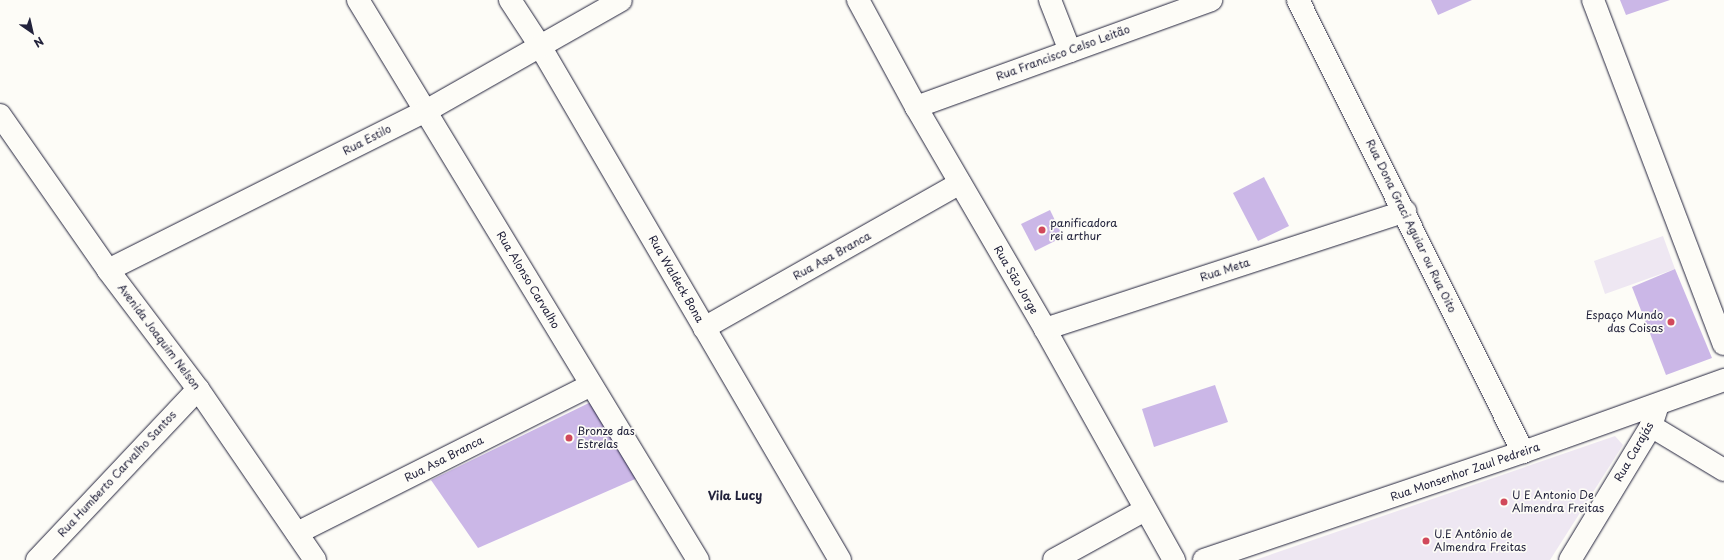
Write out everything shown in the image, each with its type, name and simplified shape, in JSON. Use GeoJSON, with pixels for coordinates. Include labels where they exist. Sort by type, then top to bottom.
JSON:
{"type":"FeatureCollection","features":[{"type":"Feature","properties":{"kind":"street","name":"Rua Alonso Carvalho"},"geometry":{"type":"LineString","coordinates":[[358,0],[698,560]]}},
{"type":"Feature","properties":{"kind":"street","name":"Rua Waldeck Bona"},"geometry":{"type":"LineString","coordinates":[[510,0],[540,46],[840,560]]}},
{"type":"Feature","properties":{"kind":"street","name":"Rua Estilo"},"geometry":{"type":"LineString","coordinates":[[108,270],[426,111],[621,0]]}},
{"type":"Feature","properties":{"kind":"street","name":"Rua São Jorge"},"geometry":{"type":"LineString","coordinates":[[858,0],[916,107],[1045,329],[1174,560]]}},
{"type":"Feature","properties":{"kind":"street"},"geometry":{"type":"LineString","coordinates":[[1050,0],[1070,51]]}},
{"type":"Feature","properties":{"kind":"street","name":"Rua Francisco Celso Leitão"},"geometry":{"type":"LineString","coordinates":[[916,107],[1211,0]]}},
{"type":"Feature","properties":{"kind":"street","name":"Rua Dona Graci Aguiar ou Rua Oito"},"geometry":{"type":"LineString","coordinates":[[1298,0],[1405,211],[1523,452]]}},
{"type":"Feature","properties":{"kind":"street"},"geometry":{"type":"LineString","coordinates":[[1593,0],[1724,344]]}},
{"type":"Feature","properties":{"kind":"street","name":"Avenida Joaquim Nelson"},"geometry":{"type":"LineString","coordinates":[[0,115],[108,270],[198,388],[315,560]]}},
{"type":"Feature","properties":{"kind":"street","name":"Rua Asa Branca"},"geometry":{"type":"LineString","coordinates":[[704,328],[960,184]]}},
{"type":"Feature","properties":{"kind":"street","name":"Rua Meta"},"geometry":{"type":"LineString","coordinates":[[1045,329],[1405,211]]}},
{"type":"Feature","properties":{"kind":"street","name":"Rua Monsenhor Zaul Pedreira"},"geometry":{"type":"LineString","coordinates":[[1204,560],[1523,452],[1658,405],[1724,380]]}},
{"type":"Feature","properties":{"kind":"street","name":"Rua Asa Branca"},"geometry":{"type":"LineString","coordinates":[[297,533],[591,385]]}},
{"type":"Feature","properties":{"kind":"street","name":"Rua Humberto Carvalho Santos"},"geometry":{"type":"LineString","coordinates":[[37,560],[198,388]]}},
{"type":"Feature","properties":{"kind":"street","name":"Rua Carajás"},"geometry":{"type":"LineString","coordinates":[[1570,560],[1651,426],[1658,405]]}},
{"type":"Feature","properties":{"kind":"street"},"geometry":{"type":"LineString","coordinates":[[1651,426],[1724,470]]}},
{"type":"Feature","properties":{"kind":"street"},"geometry":{"type":"LineString","coordinates":[[1054,560],[1145,510]]}},
{"type":"Feature","properties":{"kind":"shaded area"},"geometry":{"type":"Polygon","coordinates":[[[1663,236],[1675,269],[1605,294],[1594,261],[1663,236]]]}},
{"type":"Feature","properties":{"kind":"shaded area","name":"U E Antonio De Almendra Freitas"},"geometry":{"type":"Polygon","coordinates":[[[1615,436],[1623,445],[1550,560],[1255,560],[1615,436]]]}},
{"type":"Feature","properties":{"kind":"building"},"geometry":{"type":"Polygon","coordinates":[[[1431,0],[1472,0],[1438,15],[1431,0]]]}},
{"type":"Feature","properties":{"kind":"building"},"geometry":{"type":"Polygon","coordinates":[[[1620,0],[1670,0],[1626,15],[1620,0]]]}},
{"type":"Feature","properties":{"kind":"building"},"geometry":{"type":"Polygon","coordinates":[[[1264,177],[1289,226],[1258,241],[1233,193],[1264,177]]]}},
{"type":"Feature","properties":{"kind":"building","name":"panificadora rei arthur"},"geometry":{"type":"Polygon","coordinates":[[[1050,210],[1063,237],[1035,251],[1021,224],[1050,210]]]}},
{"type":"Feature","properties":{"kind":"building","name":"Espaço Mundo das Coisas"},"geometry":{"type":"Polygon","coordinates":[[[1675,269],[1712,358],[1666,375],[1632,287],[1675,269]]]}},
{"type":"Feature","properties":{"kind":"building"},"geometry":{"type":"Polygon","coordinates":[[[1215,385],[1228,422],[1154,447],[1142,409],[1215,385]]]}},
{"type":"Feature","properties":{"kind":"building","name":"Bronze das Estrelas"},"geometry":{"type":"Polygon","coordinates":[[[597,399],[642,476],[478,548],[431,480],[597,399]]]}},
{"type":"Feature","properties":{"kind":"place","name":"panificadora rei arthur"},"geometry":{"type":"Point","coordinates":[1042,230]}},
{"type":"Feature","properties":{"kind":"place","name":"Espaço Mundo das Coisas"},"geometry":{"type":"Point","coordinates":[1671,322]}},
{"type":"Feature","properties":{"kind":"place","name":"Bronze das Estrelas"},"geometry":{"type":"Point","coordinates":[569,438]}},
{"type":"Feature","properties":{"kind":"place","name":"U E Antonio De Almendra Freitas"},"geometry":{"type":"Point","coordinates":[1504,502]}},
{"type":"Feature","properties":{"kind":"place","name":"U.E Antônio de Almendra Freitas"},"geometry":{"type":"Point","coordinates":[1426,541]}},
{"type":"Feature","properties":{"kind":"district","name":"Vila Lucy"},"geometry":{"type":"Point","coordinates":[735,496]}}]}
